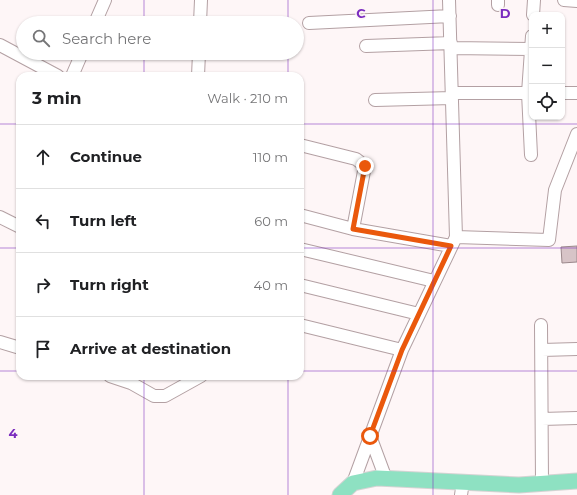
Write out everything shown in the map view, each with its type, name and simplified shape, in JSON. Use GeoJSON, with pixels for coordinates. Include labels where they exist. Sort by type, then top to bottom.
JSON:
{"type":"FeatureCollection","features":[{"type":"Feature","properties":{"kind":"main road"},"geometry":{"type":"LineString","coordinates":[[340,495],[353,483],[386,479],[462,489],[577,481]]}},
{"type":"Feature","properties":{"kind":"street"},"geometry":{"type":"LineString","coordinates":[[99,16],[106,0]]}},
{"type":"Feature","properties":{"kind":"street"},"geometry":{"type":"LineString","coordinates":[[200,16],[201,0]]}},
{"type":"Feature","properties":{"kind":"street"},"geometry":{"type":"LineString","coordinates":[[353,483],[402,350],[453,242],[452,96],[449,0]]}},
{"type":"Feature","properties":{"kind":"street"},"geometry":{"type":"LineString","coordinates":[[533,12],[534,0]]}},
{"type":"Feature","properties":{"kind":"street"},"geometry":{"type":"LineString","coordinates":[[564,0],[577,1]]}},
{"type":"Feature","properties":{"kind":"street"},"geometry":{"type":"LineString","coordinates":[[309,22],[450,16]]}},
{"type":"Feature","properties":{"kind":"street"},"geometry":{"type":"LineString","coordinates":[[0,45],[16,54]]}},
{"type":"Feature","properties":{"kind":"street"},"geometry":{"type":"LineString","coordinates":[[366,46],[451,46],[529,49]]}},
{"type":"Feature","properties":{"kind":"street"},"geometry":{"type":"LineString","coordinates":[[28,60],[51,72]]}},
{"type":"Feature","properties":{"kind":"street"},"geometry":{"type":"LineString","coordinates":[[74,72],[79,60]]}},
{"type":"Feature","properties":{"kind":"street"},"geometry":{"type":"LineString","coordinates":[[198,72],[199,60]]}},
{"type":"Feature","properties":{"kind":"street"},"geometry":{"type":"LineString","coordinates":[[375,100],[529,93]]}},
{"type":"Feature","properties":{"kind":"street"},"geometry":{"type":"LineString","coordinates":[[565,93],[577,93]]}},
{"type":"Feature","properties":{"kind":"street"},"geometry":{"type":"LineString","coordinates":[[530,120],[531,154]]}},
{"type":"Feature","properties":{"kind":"street"},"geometry":{"type":"LineString","coordinates":[[304,216],[353,229],[453,242],[549,240],[555,190],[577,134]]}},
{"type":"Feature","properties":{"kind":"street"},"geometry":{"type":"LineString","coordinates":[[304,146],[356,158],[365,166],[353,229]]}},
{"type":"Feature","properties":{"kind":"street"},"geometry":{"type":"LineString","coordinates":[[0,217],[16,224]]}},
{"type":"Feature","properties":{"kind":"street"},"geometry":{"type":"LineString","coordinates":[[304,250],[434,281]]}},
{"type":"Feature","properties":{"kind":"street"},"geometry":{"type":"LineString","coordinates":[[304,286],[419,314]]}},
{"type":"Feature","properties":{"kind":"street"},"geometry":{"type":"LineString","coordinates":[[541,325],[542,483]]}},
{"type":"Feature","properties":{"kind":"street"},"geometry":{"type":"LineString","coordinates":[[304,326],[402,350]]}},
{"type":"Feature","properties":{"kind":"street"},"geometry":{"type":"LineString","coordinates":[[0,342],[16,347]]}},
{"type":"Feature","properties":{"kind":"street"},"geometry":{"type":"LineString","coordinates":[[542,350],[577,349]]}},
{"type":"Feature","properties":{"kind":"street"},"geometry":{"type":"LineString","coordinates":[[122,380],[159,397],[175,391],[194,380]]}},
{"type":"Feature","properties":{"kind":"street"},"geometry":{"type":"LineString","coordinates":[[542,419],[577,418]]}},
{"type":"Feature","properties":{"kind":"street"},"geometry":{"type":"LineString","coordinates":[[370,436],[386,479]]}},
{"type":"Feature","properties":{"kind":"building"},"geometry":{"type":"Polygon","coordinates":[[[577,246],[577,262],[562,263],[561,247],[577,246]]]}},
{"type":"Feature","properties":{"kind":"route"},"geometry":{"type":"LineString","coordinates":[[365,166],[353,229],[451,246],[402,350],[370,436]]}}]}
